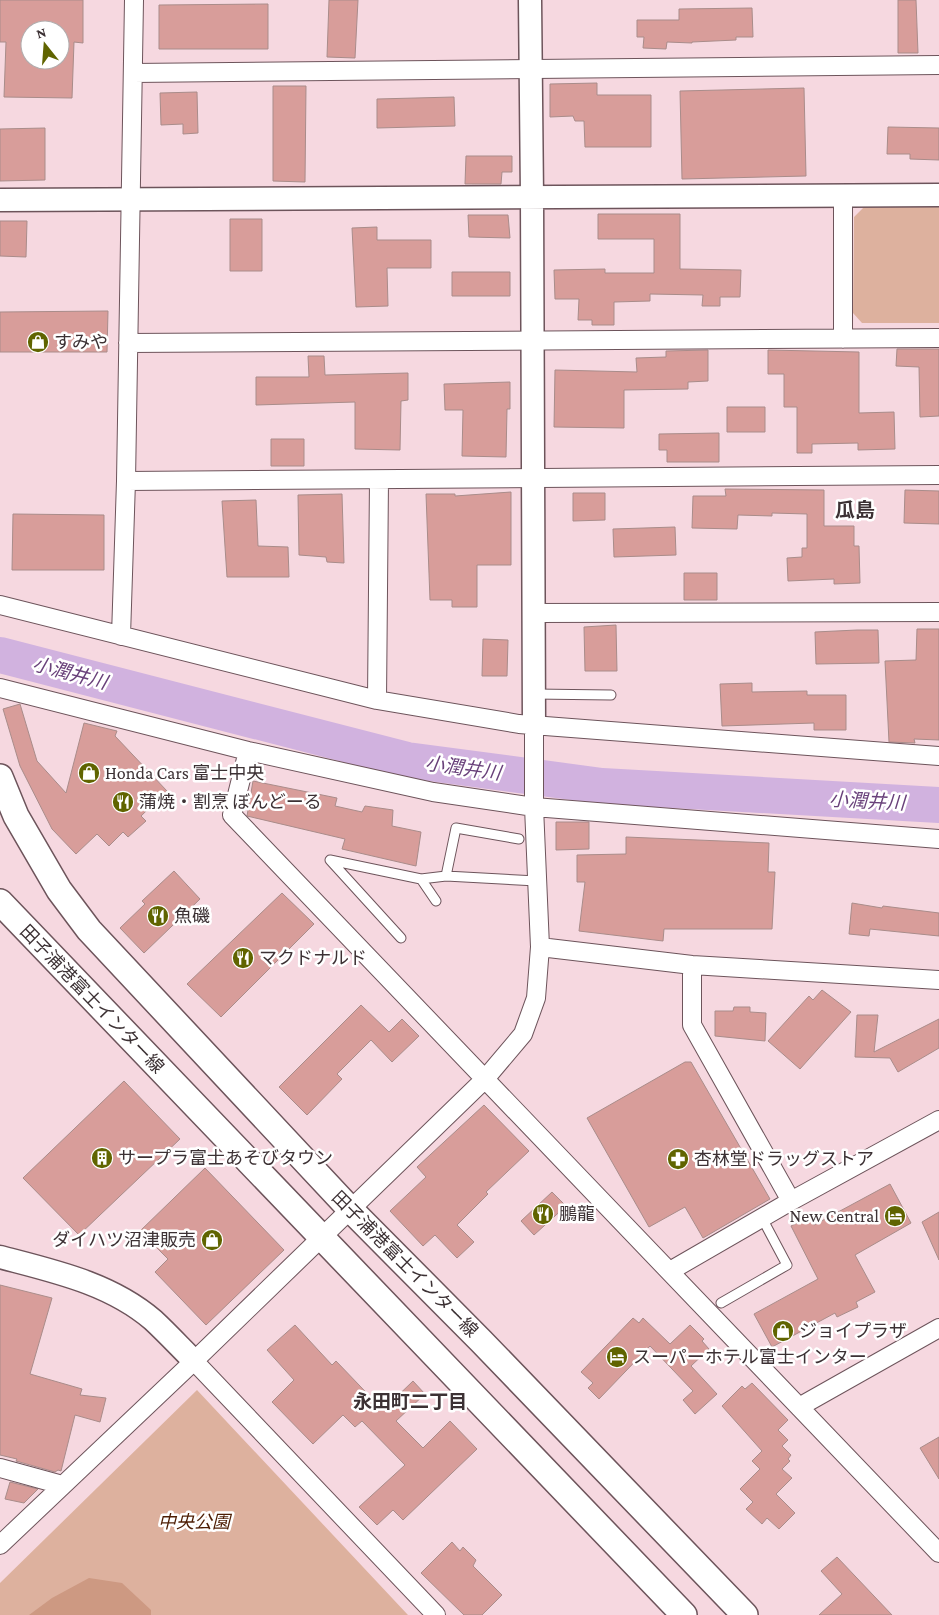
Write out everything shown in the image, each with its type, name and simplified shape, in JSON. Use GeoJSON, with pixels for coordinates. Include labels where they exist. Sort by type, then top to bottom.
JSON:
{"type":"FeatureCollection","features":[{"type":"Feature","properties":{"kind":"main road","name":"田子浦港富士インター線"},"geometry":{"type":"LineString","coordinates":[[0,777],[16,816],[59,890],[89,930],[350,1209],[481,1341],[744,1615]]}},
{"type":"Feature","properties":{"kind":"main road","name":"田子浦港富士インター線"},"geometry":{"type":"LineString","coordinates":[[0,902],[684,1615]]}},
{"type":"Feature","properties":{"kind":"main road"},"geometry":{"type":"LineString","coordinates":[[0,913],[34,938]]}},
{"type":"Feature","properties":{"kind":"street"},"geometry":{"type":"LineString","coordinates":[[121,636],[126,481],[134,0]]}},
{"type":"Feature","properties":{"kind":"street"},"geometry":{"type":"LineString","coordinates":[[0,1545],[486,1079],[523,1034],[536,998],[540,947],[534,806],[530,0]]}},
{"type":"Feature","properties":{"kind":"street"},"geometry":{"type":"LineString","coordinates":[[133,73],[939,65]]}},
{"type":"Feature","properties":{"kind":"street"},"geometry":{"type":"LineString","coordinates":[[0,200],[939,195]]}},
{"type":"Feature","properties":{"kind":"street"},"geometry":{"type":"LineString","coordinates":[[843,196],[844,339]]}},
{"type":"Feature","properties":{"kind":"street"},"geometry":{"type":"LineString","coordinates":[[128,343],[939,338]]}},
{"type":"Feature","properties":{"kind":"street"},"geometry":{"type":"LineString","coordinates":[[126,481],[939,475]]}},
{"type":"Feature","properties":{"kind":"street"},"geometry":{"type":"LineString","coordinates":[[377,700],[379,480]]}},
{"type":"Feature","properties":{"kind":"street"},"geometry":{"type":"LineString","coordinates":[[0,605],[377,700],[534,726],[939,756]]}},
{"type":"Feature","properties":{"kind":"street"},"geometry":{"type":"LineString","coordinates":[[533,613],[939,612]]}},
{"type":"Feature","properties":{"kind":"street"},"geometry":{"type":"LineString","coordinates":[[0,688],[248,751],[433,792],[534,806],[939,839]]}},
{"type":"Feature","properties":{"kind":"street"},"geometry":{"type":"LineString","coordinates":[[248,751],[232,815],[939,1553]]}},
{"type":"Feature","properties":{"kind":"street"},"geometry":{"type":"LineString","coordinates":[[540,947],[692,965],[939,980]]}},
{"type":"Feature","properties":{"kind":"street"},"geometry":{"type":"LineString","coordinates":[[692,965],[692,1025],[791,1201]]}},
{"type":"Feature","properties":{"kind":"street"},"geometry":{"type":"LineString","coordinates":[[670,1271],[791,1201],[939,1120]]}},
{"type":"Feature","properties":{"kind":"street"},"geometry":{"type":"LineString","coordinates":[[0,1257],[80,1279],[118,1296],[152,1319],[436,1615]]}},
{"type":"Feature","properties":{"kind":"street"},"geometry":{"type":"LineString","coordinates":[[799,1407],[939,1328]]}},
{"type":"Feature","properties":{"kind":"street"},"geometry":{"type":"LineString","coordinates":[[0,1468],[62,1485]]}},
{"type":"Feature","properties":{"kind":"lane"},"geometry":{"type":"LineString","coordinates":[[534,694],[611,695]]}},
{"type":"Feature","properties":{"kind":"lane"},"geometry":{"type":"LineString","coordinates":[[446,876],[456,828],[519,839]]}},
{"type":"Feature","properties":{"kind":"lane"},"geometry":{"type":"LineString","coordinates":[[401,938],[330,860],[421,879],[446,876],[537,880]]}},
{"type":"Feature","properties":{"kind":"lane"},"geometry":{"type":"LineString","coordinates":[[421,879],[436,902]]}},
{"type":"Feature","properties":{"kind":"lane"},"geometry":{"type":"LineString","coordinates":[[721,1303],[787,1265],[762,1218]]}},
{"type":"Feature","properties":{"kind":"green space"},"geometry":{"type":"Polygon","coordinates":[[[864,207],[939,207],[939,323],[862,323],[853,313],[854,217],[864,207]]]}},
{"type":"Feature","properties":{"kind":"green space","name":"中央公園"},"geometry":{"type":"Polygon","coordinates":[[[197,1390],[408,1615],[0,1615],[0,1583],[197,1390]]]}},
{"type":"Feature","properties":{"kind":"shaded area"},"geometry":{"type":"Polygon","coordinates":[[[89,1578],[122,1583],[151,1610],[151,1615],[29,1615],[52,1598],[89,1578]]]}},
{"type":"Feature","properties":{"kind":"building"},"geometry":{"type":"Polygon","coordinates":[[[0,0],[83,0],[83,43],[74,42],[72,98],[4,97],[6,42],[0,42],[0,0]]]}},
{"type":"Feature","properties":{"kind":"building"},"geometry":{"type":"Polygon","coordinates":[[[329,0],[358,0],[355,58],[327,57],[329,0]]]}},
{"type":"Feature","properties":{"kind":"building"},"geometry":{"type":"Polygon","coordinates":[[[898,0],[916,0],[918,53],[898,53],[898,0]]]}},
{"type":"Feature","properties":{"kind":"building"},"geometry":{"type":"Polygon","coordinates":[[[268,4],[268,49],[159,49],[159,5],[268,4]]]}},
{"type":"Feature","properties":{"kind":"building"},"geometry":{"type":"Polygon","coordinates":[[[752,8],[753,37],[736,37],[736,40],[692,43],[667,42],[666,49],[643,48],[644,37],[637,37],[637,20],[679,20],[679,9],[752,8]]]}},
{"type":"Feature","properties":{"kind":"building"},"geometry":{"type":"Polygon","coordinates":[[[597,83],[597,95],[651,95],[651,147],[585,147],[584,121],[575,121],[573,116],[550,117],[550,84],[597,83]]]}},
{"type":"Feature","properties":{"kind":"building"},"geometry":{"type":"Polygon","coordinates":[[[273,86],[306,86],[305,182],[273,181],[273,86]]]}},
{"type":"Feature","properties":{"kind":"building"},"geometry":{"type":"Polygon","coordinates":[[[804,88],[806,176],[682,179],[680,91],[804,88]]]}},
{"type":"Feature","properties":{"kind":"building"},"geometry":{"type":"Polygon","coordinates":[[[197,92],[198,133],[183,134],[183,124],[161,125],[160,93],[197,92]]]}},
{"type":"Feature","properties":{"kind":"building"},"geometry":{"type":"Polygon","coordinates":[[[454,97],[455,126],[377,128],[377,99],[454,97]]]}},
{"type":"Feature","properties":{"kind":"building"},"geometry":{"type":"Polygon","coordinates":[[[888,127],[939,128],[939,160],[910,159],[910,154],[887,154],[888,127]]]}},
{"type":"Feature","properties":{"kind":"building"},"geometry":{"type":"Polygon","coordinates":[[[45,128],[45,180],[0,181],[0,129],[45,128]]]}},
{"type":"Feature","properties":{"kind":"building"},"geometry":{"type":"Polygon","coordinates":[[[466,156],[512,156],[512,172],[502,172],[501,184],[465,184],[466,156]]]}},
{"type":"Feature","properties":{"kind":"building"},"geometry":{"type":"Polygon","coordinates":[[[598,214],[680,214],[680,269],[741,270],[740,297],[720,297],[720,306],[702,306],[703,295],[650,294],[650,301],[614,302],[614,325],[592,325],[592,320],[578,320],[579,299],[555,299],[554,270],[605,269],[605,273],[654,273],[654,239],[598,239],[598,214]]]}},
{"type":"Feature","properties":{"kind":"building"},"geometry":{"type":"Polygon","coordinates":[[[468,215],[508,215],[510,238],[469,237],[468,215]]]}},
{"type":"Feature","properties":{"kind":"building"},"geometry":{"type":"Polygon","coordinates":[[[230,219],[262,219],[262,271],[230,271],[230,219]]]}},
{"type":"Feature","properties":{"kind":"building"},"geometry":{"type":"Polygon","coordinates":[[[0,221],[27,221],[26,257],[0,256],[0,221]]]}},
{"type":"Feature","properties":{"kind":"building"},"geometry":{"type":"Polygon","coordinates":[[[377,227],[377,240],[431,240],[431,268],[387,268],[388,306],[356,307],[352,228],[377,227]]]}},
{"type":"Feature","properties":{"kind":"building"},"geometry":{"type":"Polygon","coordinates":[[[452,272],[510,272],[510,296],[452,296],[452,272]]]}},
{"type":"Feature","properties":{"kind":"building"},"geometry":{"type":"Polygon","coordinates":[[[108,311],[107,352],[0,352],[0,312],[108,311]]]}},
{"type":"Feature","properties":{"kind":"building"},"geometry":{"type":"Polygon","coordinates":[[[897,349],[939,349],[939,416],[920,417],[919,367],[896,366],[897,349]]]}},
{"type":"Feature","properties":{"kind":"building"},"geometry":{"type":"Polygon","coordinates":[[[708,350],[708,381],[688,382],[688,389],[624,390],[624,428],[554,427],[555,370],[637,372],[636,358],[666,357],[666,351],[708,350]]]}},
{"type":"Feature","properties":{"kind":"building"},"geometry":{"type":"Polygon","coordinates":[[[768,350],[859,352],[859,413],[894,412],[895,449],[858,450],[858,443],[812,444],[812,453],[797,453],[797,407],[784,407],[784,374],[768,374],[768,350]]]}},
{"type":"Feature","properties":{"kind":"building"},"geometry":{"type":"Polygon","coordinates":[[[308,356],[324,356],[325,375],[408,373],[408,400],[401,401],[400,450],[355,449],[355,402],[256,405],[256,377],[309,377],[308,356]]]}},
{"type":"Feature","properties":{"kind":"building"},"geometry":{"type":"Polygon","coordinates":[[[510,382],[510,409],[507,409],[506,457],[462,456],[463,410],[445,410],[444,384],[510,382]]]}},
{"type":"Feature","properties":{"kind":"building"},"geometry":{"type":"Polygon","coordinates":[[[727,407],[765,407],[765,432],[727,432],[727,407]]]}},
{"type":"Feature","properties":{"kind":"building"},"geometry":{"type":"Polygon","coordinates":[[[719,433],[719,462],[667,462],[667,450],[659,450],[659,434],[719,433]]]}},
{"type":"Feature","properties":{"kind":"building"},"geometry":{"type":"Polygon","coordinates":[[[271,439],[304,439],[304,466],[271,466],[271,439]]]}},
{"type":"Feature","properties":{"kind":"building"},"geometry":{"type":"Polygon","coordinates":[[[725,489],[824,490],[824,526],[854,526],[854,546],[859,546],[860,583],[834,584],[834,579],[788,581],[787,558],[802,557],[802,548],[807,548],[807,514],[772,513],[772,516],[738,515],[737,529],[692,528],[693,496],[726,496],[725,489]]]}},
{"type":"Feature","properties":{"kind":"building"},"geometry":{"type":"Polygon","coordinates":[[[905,490],[939,491],[939,524],[904,523],[905,490]]]}},
{"type":"Feature","properties":{"kind":"building"},"geometry":{"type":"Polygon","coordinates":[[[511,492],[511,565],[477,565],[477,607],[452,607],[452,600],[430,600],[426,494],[455,494],[455,496],[511,492]]]}},
{"type":"Feature","properties":{"kind":"building"},"geometry":{"type":"Polygon","coordinates":[[[573,493],[605,493],[605,520],[573,521],[573,493]]]}},
{"type":"Feature","properties":{"kind":"building"},"geometry":{"type":"Polygon","coordinates":[[[342,494],[344,563],[327,562],[326,557],[299,555],[298,495],[342,494]]]}},
{"type":"Feature","properties":{"kind":"building"},"geometry":{"type":"Polygon","coordinates":[[[256,500],[258,546],[288,547],[289,577],[227,577],[222,501],[256,500]]]}},
{"type":"Feature","properties":{"kind":"building"},"geometry":{"type":"Polygon","coordinates":[[[13,514],[104,515],[104,570],[12,570],[13,514]]]}},
{"type":"Feature","properties":{"kind":"building"},"geometry":{"type":"Polygon","coordinates":[[[675,527],[676,555],[614,557],[613,529],[675,527]]]}},
{"type":"Feature","properties":{"kind":"building"},"geometry":{"type":"Polygon","coordinates":[[[684,573],[717,573],[717,600],[684,600],[684,573]]]}},
{"type":"Feature","properties":{"kind":"building"},"geometry":{"type":"Polygon","coordinates":[[[616,625],[617,671],[585,671],[584,627],[616,625]]]}},
{"type":"Feature","properties":{"kind":"building"},"geometry":{"type":"Polygon","coordinates":[[[917,629],[939,629],[939,740],[914,739],[915,743],[889,742],[885,661],[916,660],[917,629]]]}},
{"type":"Feature","properties":{"kind":"building"},"geometry":{"type":"Polygon","coordinates":[[[878,630],[879,663],[816,664],[815,632],[878,630]]]}},
{"type":"Feature","properties":{"kind":"building"},"geometry":{"type":"Polygon","coordinates":[[[483,639],[508,640],[507,676],[482,676],[483,639]]]}},
{"type":"Feature","properties":{"kind":"building"},"geometry":{"type":"Polygon","coordinates":[[[752,683],[752,692],[807,691],[807,695],[846,695],[846,730],[814,730],[814,723],[722,726],[720,684],[752,683]]]}},
{"type":"Feature","properties":{"kind":"building"},"geometry":{"type":"Polygon","coordinates":[[[20,704],[37,761],[66,793],[84,723],[117,731],[115,736],[167,791],[141,816],[146,821],[128,837],[123,832],[109,846],[97,834],[76,854],[52,829],[20,766],[3,709],[20,704]]]}},
{"type":"Feature","properties":{"kind":"building"},"geometry":{"type":"Polygon","coordinates":[[[253,781],[337,798],[335,806],[362,812],[365,806],[393,810],[392,826],[421,832],[416,866],[342,849],[345,839],[247,816],[253,781]]]}},
{"type":"Feature","properties":{"kind":"building"},"geometry":{"type":"Polygon","coordinates":[[[556,822],[589,822],[589,849],[556,850],[556,822]]]}},
{"type":"Feature","properties":{"kind":"building"},"geometry":{"type":"Polygon","coordinates":[[[626,837],[769,843],[768,872],[775,872],[772,929],[664,929],[663,941],[579,931],[585,882],[577,882],[577,855],[626,854],[626,837]]]}},
{"type":"Feature","properties":{"kind":"building","name":"魚磯"},"geometry":{"type":"Polygon","coordinates":[[[174,871],[200,899],[144,953],[120,928],[145,904],[142,901],[174,871]]]}},
{"type":"Feature","properties":{"kind":"building"},"geometry":{"type":"Polygon","coordinates":[[[282,893],[314,924],[221,1017],[187,984],[282,893]]]}},
{"type":"Feature","properties":{"kind":"building"},"geometry":{"type":"Polygon","coordinates":[[[852,903],[882,908],[883,906],[939,913],[939,936],[870,929],[869,936],[849,934],[852,903]]]}},
{"type":"Feature","properties":{"kind":"building"},"geometry":{"type":"Polygon","coordinates":[[[822,990],[851,1012],[800,1069],[768,1041],[809,996],[813,1000],[822,990]]]}},
{"type":"Feature","properties":{"kind":"building"},"geometry":{"type":"Polygon","coordinates":[[[361,1005],[389,1032],[402,1019],[419,1036],[392,1062],[371,1040],[337,1074],[342,1079],[307,1115],[279,1087],[361,1005]]]}},
{"type":"Feature","properties":{"kind":"building"},"geometry":{"type":"Polygon","coordinates":[[[734,1007],[750,1007],[750,1012],[766,1013],[765,1041],[715,1036],[715,1011],[733,1011],[734,1007]]]}},
{"type":"Feature","properties":{"kind":"building"},"geometry":{"type":"Polygon","coordinates":[[[857,1015],[878,1015],[874,1052],[939,1019],[939,1048],[898,1072],[890,1058],[855,1057],[857,1015]]]}},
{"type":"Feature","properties":{"kind":"building","name":"杏林堂ドラッグストア"},"geometry":{"type":"Polygon","coordinates":[[[685,1062],[691,1062],[770,1199],[703,1238],[685,1207],[649,1227],[587,1118],[685,1062]]]}},
{"type":"Feature","properties":{"kind":"building","name":"サープラ富士あそびタウン"},"geometry":{"type":"Polygon","coordinates":[[[124,1081],[180,1139],[79,1235],[23,1178],[124,1081]]]}},
{"type":"Feature","properties":{"kind":"building"},"geometry":{"type":"Polygon","coordinates":[[[484,1105],[529,1151],[486,1192],[488,1194],[457,1225],[474,1242],[457,1258],[435,1235],[423,1246],[390,1211],[426,1177],[417,1167],[484,1105]]]}},
{"type":"Feature","properties":{"kind":"building","name":"ダイハツ沼津販売"},"geometry":{"type":"Polygon","coordinates":[[[205,1168],[284,1250],[206,1325],[155,1272],[168,1259],[140,1231],[205,1168]]]}},
{"type":"Feature","properties":{"kind":"building"},"geometry":{"type":"Polygon","coordinates":[[[890,1184],[911,1223],[855,1255],[875,1292],[856,1302],[858,1307],[837,1317],[835,1313],[772,1347],[754,1314],[818,1279],[791,1226],[810,1216],[814,1225],[890,1184]]]}},
{"type":"Feature","properties":{"kind":"building","name":"鵬龍"},"geometry":{"type":"Polygon","coordinates":[[[552,1192],[566,1206],[534,1235],[521,1221],[552,1192]]]}},
{"type":"Feature","properties":{"kind":"building"},"geometry":{"type":"Polygon","coordinates":[[[939,1212],[939,1260],[922,1222],[939,1212]]]}},
{"type":"Feature","properties":{"kind":"building"},"geometry":{"type":"Polygon","coordinates":[[[0,1285],[52,1298],[30,1374],[82,1389],[80,1395],[106,1398],[100,1422],[75,1415],[61,1471],[55,1472],[0,1455],[0,1285]]]}},
{"type":"Feature","properties":{"kind":"building"},"geometry":{"type":"Polygon","coordinates":[[[633,1318],[639,1323],[643,1318],[670,1344],[690,1325],[704,1339],[702,1341],[709,1349],[691,1366],[717,1394],[695,1414],[683,1400],[693,1391],[650,1346],[599,1399],[588,1388],[593,1383],[581,1372],[633,1318]]]}},
{"type":"Feature","properties":{"kind":"building"},"geometry":{"type":"Polygon","coordinates":[[[295,1325],[332,1365],[336,1361],[383,1410],[413,1381],[425,1394],[396,1421],[423,1448],[450,1421],[477,1449],[403,1520],[393,1510],[377,1525],[359,1507],[405,1465],[362,1421],[355,1427],[343,1415],[313,1444],[272,1402],[294,1380],[267,1350],[295,1325]]]}},
{"type":"Feature","properties":{"kind":"building"},"geometry":{"type":"Polygon","coordinates":[[[752,1383],[788,1420],[778,1430],[788,1440],[782,1446],[791,1455],[788,1459],[790,1461],[782,1469],[792,1478],[776,1494],[795,1513],[779,1529],[767,1518],[762,1524],[746,1509],[753,1502],[740,1489],[760,1469],[752,1461],[762,1451],[722,1406],[742,1386],[745,1389],[752,1383]]]}},
{"type":"Feature","properties":{"kind":"building"},"geometry":{"type":"Polygon","coordinates":[[[939,1437],[939,1479],[920,1448],[939,1437]]]}},
{"type":"Feature","properties":{"kind":"building"},"geometry":{"type":"Polygon","coordinates":[[[10,1482],[38,1489],[24,1503],[5,1499],[10,1482]]]}},
{"type":"Feature","properties":{"kind":"building"},"geometry":{"type":"Polygon","coordinates":[[[452,1542],[460,1551],[463,1547],[476,1560],[473,1566],[502,1595],[482,1615],[464,1615],[421,1573],[452,1542]]]}},
{"type":"Feature","properties":{"kind":"building"},"geometry":{"type":"Polygon","coordinates":[[[837,1557],[892,1615],[819,1615],[842,1594],[821,1571],[837,1557]]]}},
{"type":"Feature","properties":{"kind":"waterway","name":"小潤井川"},"geometry":{"type":"LineString","coordinates":[[0,655],[407,760],[602,786],[939,805]]}},
{"type":"Feature","properties":{"kind":"place","name":"すみや"},"geometry":{"type":"Point","coordinates":[38,342]}},
{"type":"Feature","properties":{"kind":"place","name":"Honda Cars 富士中央"},"geometry":{"type":"Point","coordinates":[89,773]}},
{"type":"Feature","properties":{"kind":"place","name":"蒲焼・割烹 ぼんどーる"},"geometry":{"type":"Point","coordinates":[123,802]}},
{"type":"Feature","properties":{"kind":"place","name":"魚磯"},"geometry":{"type":"Point","coordinates":[158,916]}},
{"type":"Feature","properties":{"kind":"place","name":"マクドナルド"},"geometry":{"type":"Point","coordinates":[243,958]}},
{"type":"Feature","properties":{"kind":"place","name":"サープラ富士あそびタウン"},"geometry":{"type":"Point","coordinates":[102,1158]}},
{"type":"Feature","properties":{"kind":"place","name":"杏林堂ドラッグストア"},"geometry":{"type":"Point","coordinates":[678,1159]}},
{"type":"Feature","properties":{"kind":"place","name":"鵬龍"},"geometry":{"type":"Point","coordinates":[543,1214]}},
{"type":"Feature","properties":{"kind":"place","name":"New Central"},"geometry":{"type":"Point","coordinates":[895,1216]}},
{"type":"Feature","properties":{"kind":"place","name":"ダイハツ沼津販売"},"geometry":{"type":"Point","coordinates":[212,1240]}},
{"type":"Feature","properties":{"kind":"place","name":"ジョイプラザ"},"geometry":{"type":"Point","coordinates":[783,1331]}},
{"type":"Feature","properties":{"kind":"place","name":"スーパーホテル富士インター"},"geometry":{"type":"Point","coordinates":[617,1357]}},
{"type":"Feature","properties":{"kind":"district","name":"瓜島"},"geometry":{"type":"Point","coordinates":[855,510]}},
{"type":"Feature","properties":{"kind":"district","name":"永田町二丁目"},"geometry":{"type":"Point","coordinates":[410,1401]}}]}
